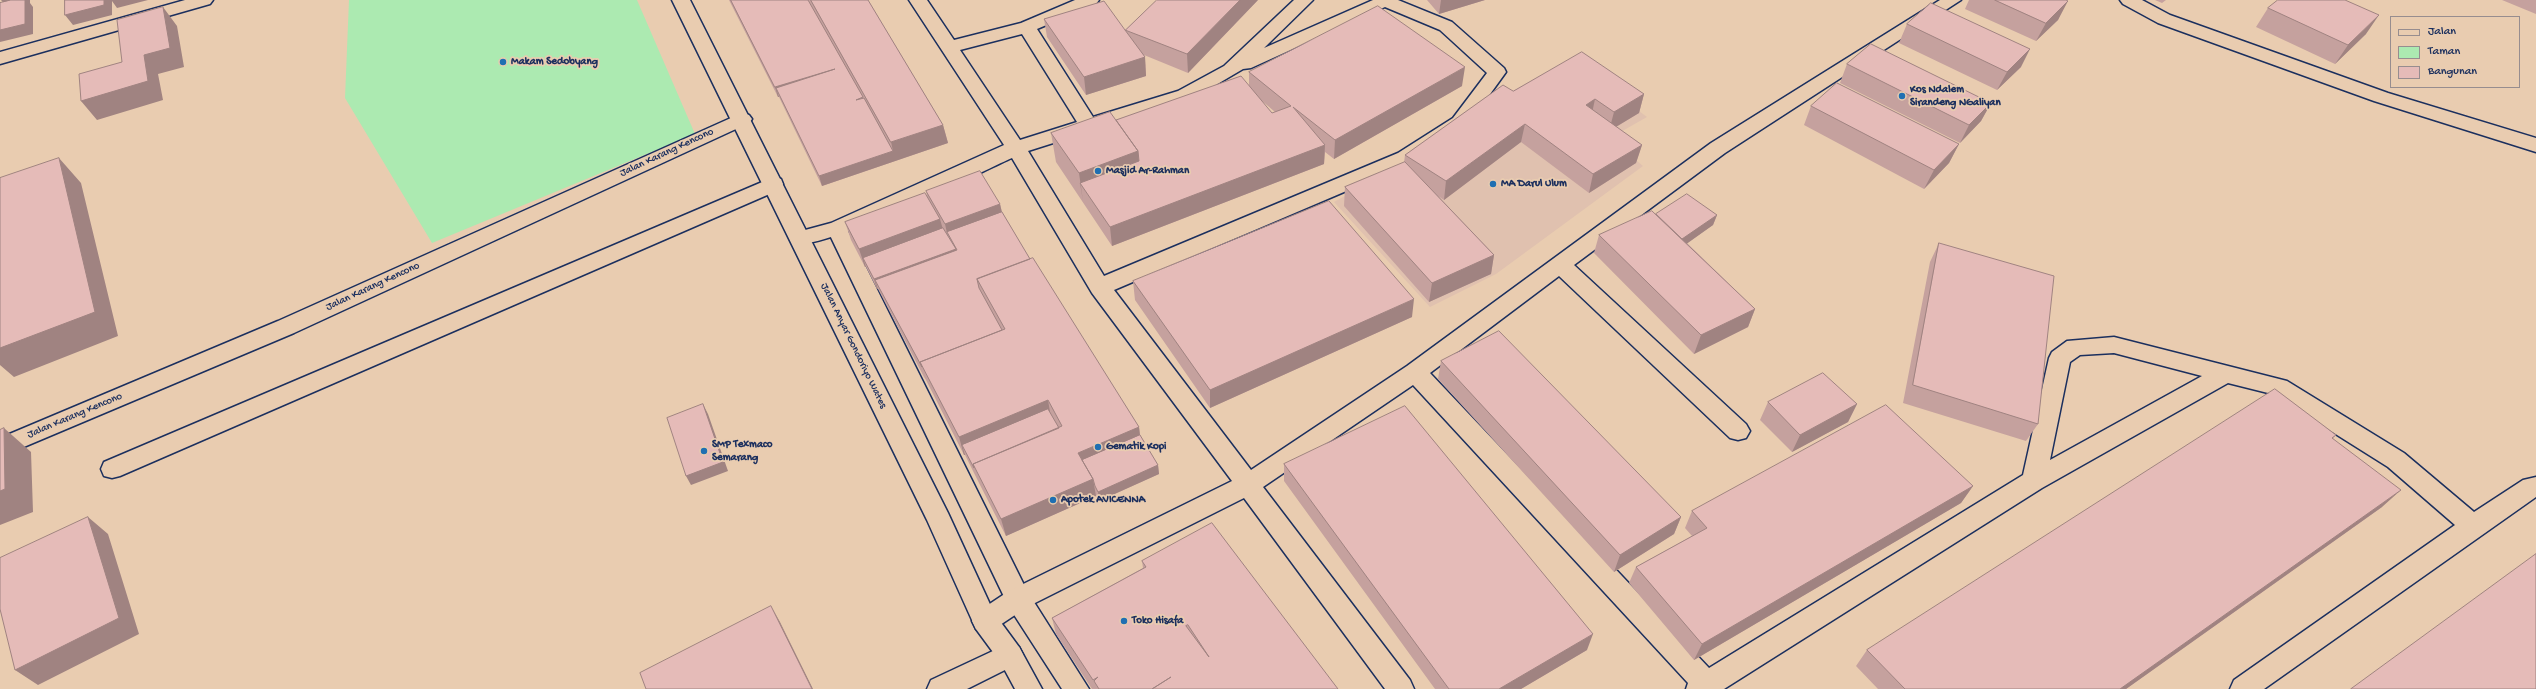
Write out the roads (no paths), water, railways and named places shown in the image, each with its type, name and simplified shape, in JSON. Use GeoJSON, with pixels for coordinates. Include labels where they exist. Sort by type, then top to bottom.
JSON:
{"type":"FeatureCollection","features":[{"type":"Feature","properties":{"kind":"street"},"geometry":{"type":"LineString","coordinates":[[0,58],[204,0]]}},
{"type":"Feature","properties":{"kind":"street","name":"Jalan Anyar Gondoriyo Wates"},"geometry":{"type":"LineString","coordinates":[[681,0],[742,119],[939,520],[985,621],[1010,654],[1029,689]]}},
{"type":"Feature","properties":{"kind":"street"},"geometry":{"type":"LineString","coordinates":[[918,0],[1016,148],[1100,287],[1401,689]]}},
{"type":"Feature","properties":{"kind":"street"},"geometry":{"type":"LineString","coordinates":[[948,47],[1027,27],[1090,0]]}},
{"type":"Feature","properties":{"kind":"street"},"geometry":{"type":"LineString","coordinates":[[1231,70],[1304,0]]}},
{"type":"Feature","properties":{"kind":"street"},"geometry":{"type":"LineString","coordinates":[[985,621],[1018,599],[1247,485],[1415,372],[1718,148],[1952,0]]}},
{"type":"Feature","properties":{"kind":"street"},"geometry":{"type":"LineString","coordinates":[[2129,0],[2164,19],[2381,97],[2536,145]]}},
{"type":"Feature","properties":{"kind":"street"},"geometry":{"type":"LineString","coordinates":[[800,238],[838,229],[1016,148],[1185,95],[1231,70],[1384,1],[1446,26],[1497,72],[1460,122],[1405,158],[1100,287]]}},
{"type":"Feature","properties":{"kind":"street"},"geometry":{"type":"LineString","coordinates":[[1027,27],[1089,126]]}},
{"type":"Feature","properties":{"kind":"street","name":"Jalan Karang Kencono"},"geometry":{"type":"LineString","coordinates":[[0,448],[286,327],[742,119]]}},
{"type":"Feature","properties":{"kind":"street"},"geometry":{"type":"LineString","coordinates":[[1560,265],[1738,431]]}},
{"type":"Feature","properties":{"kind":"street"},"geometry":{"type":"LineString","coordinates":[[2034,481],[2060,358],[2075,347],[2114,345],[2279,387],[2396,460],[2473,526]]}},
{"type":"Feature","properties":{"kind":"street"},"geometry":{"type":"LineString","coordinates":[[1415,372],[1705,688],[2034,481],[2226,373]]}},
{"type":"Feature","properties":{"kind":"street"},"geometry":{"type":"LineString","coordinates":[[2243,689],[2473,526],[2531,487],[2536,487]]}},
{"type":"Feature","properties":{"kind":"street"},"geometry":{"type":"LineString","coordinates":[[940,689],[1010,654]]}},
{"type":"Feature","properties":{"kind":"lane"},"geometry":{"type":"LineString","coordinates":[[112,469],[774,184]]}},
{"type":"Feature","properties":{"kind":"lane"},"geometry":{"type":"LineString","coordinates":[[838,229],[1018,599],[1076,689]]}},
{"type":"Feature","properties":{"kind":"place","name":"Makam Sedobyang"},"geometry":{"type":"Point","coordinates":[503,62]}},
{"type":"Feature","properties":{"kind":"place","name":"Kos Ndalem Sirandeng NGaliyan"},"geometry":{"type":"Point","coordinates":[1902,96]}},
{"type":"Feature","properties":{"kind":"place","name":"Masjid Ar-Rahman"},"geometry":{"type":"Point","coordinates":[1098,171]}},
{"type":"Feature","properties":{"kind":"place","name":"MA Darul Ulum"},"geometry":{"type":"Point","coordinates":[1493,184]}},
{"type":"Feature","properties":{"kind":"place","name":"Gematik Kopi"},"geometry":{"type":"Point","coordinates":[1098,447]}},
{"type":"Feature","properties":{"kind":"place","name":"SMP Texmaco Semarang"},"geometry":{"type":"Point","coordinates":[704,451]}},
{"type":"Feature","properties":{"kind":"place","name":"Apotek AVICENNA"},"geometry":{"type":"Point","coordinates":[1053,500]}},
{"type":"Feature","properties":{"kind":"place","name":"Toko Hisafa"},"geometry":{"type":"Point","coordinates":[1124,621]}}]}
